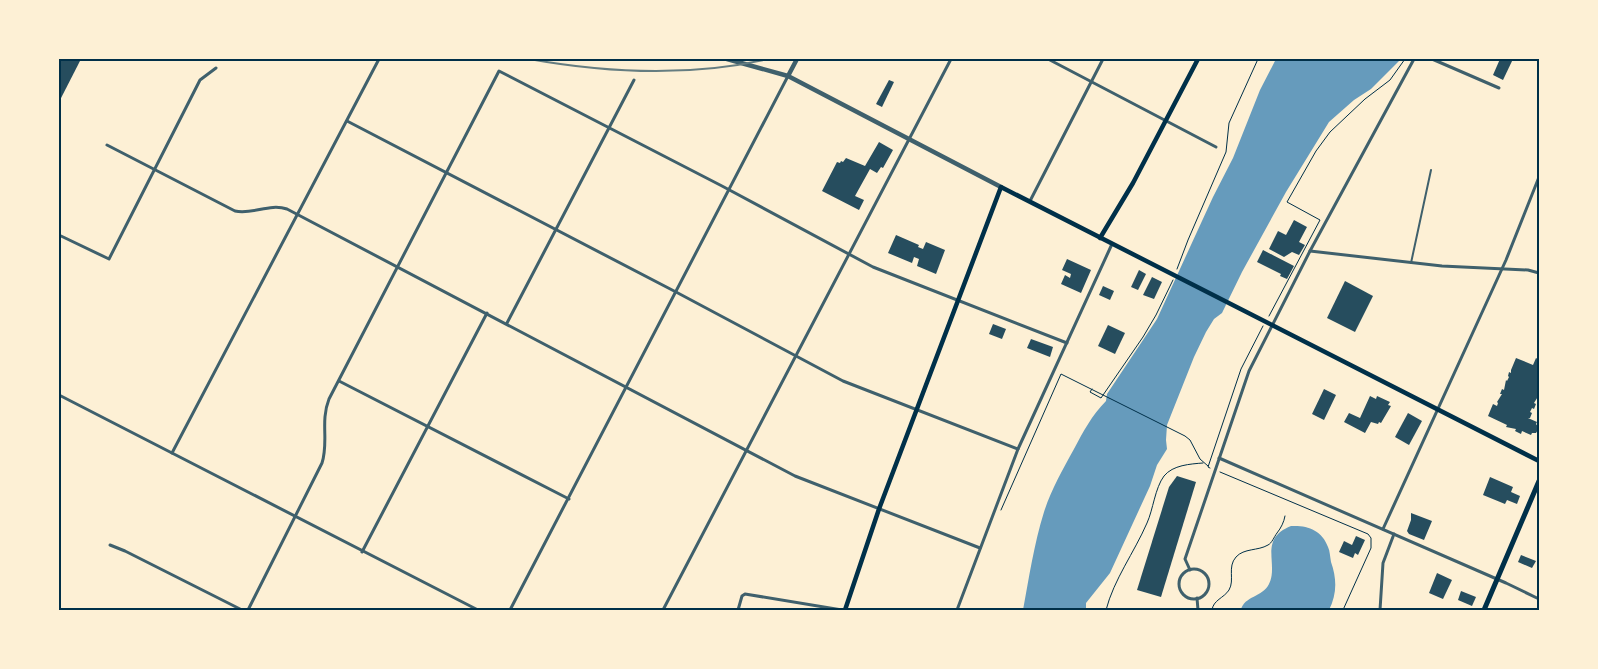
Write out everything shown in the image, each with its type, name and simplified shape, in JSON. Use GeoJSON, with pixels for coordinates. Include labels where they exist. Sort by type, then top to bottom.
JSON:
{"type":"FeatureCollection","features":[{"type":"Feature","properties":{"kind":"main road"},"geometry":{"type":"LineString","coordinates":[[1100,238],[1133,183],[1198,59]]}},
{"type":"Feature","properties":{"kind":"main road"},"geometry":{"type":"LineString","coordinates":[[843,610],[879,509],[959,301],[983,230],[1001,187],[1539,461]]}},
{"type":"Feature","properties":{"kind":"main road"},"geometry":{"type":"LineString","coordinates":[[1484,610],[1539,481]]}},
{"type":"Feature","properties":{"kind":"street"},"geometry":{"type":"LineString","coordinates":[[172,453],[379,59]]}},
{"type":"Feature","properties":{"kind":"street"},"geometry":{"type":"LineString","coordinates":[[727,59],[788,76],[1001,187]]}},
{"type":"Feature","properties":{"kind":"street"},"geometry":{"type":"LineString","coordinates":[[510,610],[797,59]]}},
{"type":"Feature","properties":{"kind":"street"},"geometry":{"type":"LineString","coordinates":[[662,610],[951,59]]}},
{"type":"Feature","properties":{"kind":"street"},"geometry":{"type":"LineString","coordinates":[[1048,59],[1216,146]]}},
{"type":"Feature","properties":{"kind":"street"},"geometry":{"type":"LineString","coordinates":[[1030,201],[1103,59]]}},
{"type":"Feature","properties":{"kind":"street"},"geometry":{"type":"LineString","coordinates":[[1190,570],[1185,558],[1249,371],[1310,252],[1414,59]]}},
{"type":"Feature","properties":{"kind":"street"},"geometry":{"type":"LineString","coordinates":[[1432,59],[1499,88]]}},
{"type":"Feature","properties":{"kind":"street"},"geometry":{"type":"LineString","coordinates":[[61,236],[108,259],[200,80],[216,68]]}},
{"type":"Feature","properties":{"kind":"street"},"geometry":{"type":"LineString","coordinates":[[248,610],[322,463],[326,446],[323,424],[325,411],[339,381],[500,71],[898,278],[1067,343]]}},
{"type":"Feature","properties":{"kind":"street"},"geometry":{"type":"LineString","coordinates":[[507,324],[634,80]]}},
{"type":"Feature","properties":{"kind":"street"},"geometry":{"type":"LineString","coordinates":[[347,121],[676,292],[843,382],[1018,449]]}},
{"type":"Feature","properties":{"kind":"street"},"geometry":{"type":"LineString","coordinates":[[107,145],[234,211],[245,212],[277,207],[287,209],[795,476],[980,548]]}},
{"type":"Feature","properties":{"kind":"street"},"geometry":{"type":"LineString","coordinates":[[1383,529],[1501,270],[1539,177]]}},
{"type":"Feature","properties":{"kind":"street"},"geometry":{"type":"LineString","coordinates":[[958,610],[1018,449],[1112,244]]}},
{"type":"Feature","properties":{"kind":"street"},"geometry":{"type":"LineString","coordinates":[[1310,252],[1411,263],[1501,270],[1528,270],[1539,273]]}},
{"type":"Feature","properties":{"kind":"street"},"geometry":{"type":"LineString","coordinates":[[362,552],[487,313]]}},
{"type":"Feature","properties":{"kind":"street"},"geometry":{"type":"LineString","coordinates":[[339,381],[569,499]]}},
{"type":"Feature","properties":{"kind":"street"},"geometry":{"type":"LineString","coordinates":[[59,395],[478,610]]}},
{"type":"Feature","properties":{"kind":"street"},"geometry":{"type":"LineString","coordinates":[[1219,458],[1497,579],[1539,600]]}},
{"type":"Feature","properties":{"kind":"street"},"geometry":{"type":"LineString","coordinates":[[1380,610],[1383,562],[1394,534]]}},
{"type":"Feature","properties":{"kind":"street"},"geometry":{"type":"LineString","coordinates":[[110,545],[125,550],[242,610]]}},
{"type":"Feature","properties":{"kind":"street"},"geometry":{"type":"LineString","coordinates":[[1190,570],[1203,573],[1208,581],[1207,591],[1197,598],[1189,598],[1180,589],[1182,576],[1190,570]]}},
{"type":"Feature","properties":{"kind":"street"},"geometry":{"type":"LineString","coordinates":[[738,610],[742,596],[745,594],[843,610]]}},
{"type":"Feature","properties":{"kind":"street"},"geometry":{"type":"LineString","coordinates":[[1197,598],[1198,610]]}},
{"type":"Feature","properties":{"kind":"lane"},"geometry":{"type":"LineString","coordinates":[[1411,263],[1431,170]]}},
{"type":"Feature","properties":{"kind":"path"},"geometry":{"type":"LineString","coordinates":[[1093,389],[1090,392],[1102,398],[1143,338],[1156,315],[1183,256],[1226,152],[1228,123],[1258,59]]}},
{"type":"Feature","properties":{"kind":"path"},"geometry":{"type":"LineString","coordinates":[[1208,467],[1241,369],[1320,220],[1287,202],[1316,151],[1330,132],[1365,99],[1390,80],[1405,59]]}},
{"type":"Feature","properties":{"kind":"path"},"geometry":{"type":"LineString","coordinates":[[1001,510],[1060,374],[1176,431],[1190,440],[1200,459],[1208,467],[1368,534],[1372,538],[1371,548],[1343,610]]}},
{"type":"Feature","properties":{"kind":"path"},"geometry":{"type":"LineString","coordinates":[[1106,610],[1113,588],[1148,522],[1164,476],[1178,467],[1205,462]]}},
{"type":"Feature","properties":{"kind":"path"},"geometry":{"type":"LineString","coordinates":[[1212,610],[1214,605],[1230,588],[1232,582],[1231,567],[1234,559],[1244,551],[1269,545],[1281,529],[1285,516]]}},
{"type":"Feature","properties":{"kind":"water"},"geometry":{"type":"Polygon","coordinates":[[[1276,59],[1401,59],[1371,89],[1354,100],[1329,122],[1286,192],[1222,313],[1214,319],[1194,357],[1167,425],[1167,449],[1157,465],[1150,486],[1110,573],[1086,603],[1086,610],[1023,610],[1037,536],[1054,488],[1088,424],[1106,401],[1107,394],[1157,319],[1233,158],[1260,90],[1276,59]]]}},
{"type":"Feature","properties":{"kind":"water"},"geometry":{"type":"Polygon","coordinates":[[[1291,526],[1303,526],[1313,530],[1322,536],[1328,547],[1335,586],[1334,598],[1329,610],[1241,610],[1246,602],[1263,592],[1269,584],[1272,568],[1272,545],[1281,531],[1291,526]]]}},
{"type":"Feature","properties":{"kind":"building"},"geometry":{"type":"Polygon","coordinates":[[[59,59],[81,59],[59,102],[59,59]]]}},
{"type":"Feature","properties":{"kind":"building"},"geometry":{"type":"Polygon","coordinates":[[[1500,59],[1513,59],[1503,80],[1493,75],[1500,59]]]}},
{"type":"Feature","properties":{"kind":"building"},"geometry":{"type":"Polygon","coordinates":[[[889,80],[894,82],[882,107],[876,104],[889,80]]]}},
{"type":"Feature","properties":{"kind":"building"},"geometry":{"type":"Polygon","coordinates":[[[879,142],[893,150],[883,168],[881,167],[877,173],[870,169],[855,196],[864,200],[859,210],[822,191],[837,162],[843,162],[846,158],[865,166],[879,142]]]}},
{"type":"Feature","properties":{"kind":"building"},"geometry":{"type":"Polygon","coordinates":[[[1294,220],[1307,227],[1299,242],[1305,245],[1299,255],[1292,252],[1284,257],[1269,249],[1278,231],[1286,235],[1294,220]]]}},
{"type":"Feature","properties":{"kind":"building"},"geometry":{"type":"Polygon","coordinates":[[[896,235],[919,245],[918,247],[923,249],[926,242],[945,250],[936,274],[917,266],[919,259],[914,257],[912,263],[888,253],[896,235]]]}},
{"type":"Feature","properties":{"kind":"building"},"geometry":{"type":"Polygon","coordinates":[[[1263,250],[1294,266],[1287,279],[1257,262],[1263,250]]]}},
{"type":"Feature","properties":{"kind":"building"},"geometry":{"type":"Polygon","coordinates":[[[1067,259],[1091,270],[1081,293],[1061,284],[1065,275],[1070,278],[1071,274],[1062,270],[1067,259]]]}},
{"type":"Feature","properties":{"kind":"building"},"geometry":{"type":"Polygon","coordinates":[[[1139,270],[1146,274],[1138,290],[1131,287],[1139,270]]]}},
{"type":"Feature","properties":{"kind":"building"},"geometry":{"type":"Polygon","coordinates":[[[1152,277],[1162,282],[1154,299],[1143,295],[1152,277]]]}},
{"type":"Feature","properties":{"kind":"building"},"geometry":{"type":"Polygon","coordinates":[[[1345,281],[1373,296],[1355,332],[1327,318],[1345,281]]]}},
{"type":"Feature","properties":{"kind":"building"},"geometry":{"type":"Polygon","coordinates":[[[1103,286],[1114,291],[1110,300],[1099,295],[1103,286]]]}},
{"type":"Feature","properties":{"kind":"building"},"geometry":{"type":"Polygon","coordinates":[[[993,324],[1006,329],[1002,339],[989,334],[993,324]]]}},
{"type":"Feature","properties":{"kind":"building"},"geometry":{"type":"Polygon","coordinates":[[[1108,325],[1125,333],[1115,354],[1098,346],[1108,325]]]}},
{"type":"Feature","properties":{"kind":"building"},"geometry":{"type":"Polygon","coordinates":[[[1031,339],[1053,347],[1050,357],[1027,348],[1031,339]]]}},
{"type":"Feature","properties":{"kind":"building"},"geometry":{"type":"Polygon","coordinates":[[[1516,358],[1533,365],[1536,358],[1539,360],[1539,395],[1534,403],[1536,404],[1534,409],[1532,408],[1530,412],[1532,413],[1530,418],[1528,418],[1537,422],[1536,424],[1539,428],[1536,433],[1531,435],[1522,431],[1521,434],[1515,431],[1516,429],[1506,427],[1507,425],[1488,416],[1493,404],[1497,406],[1497,402],[1502,394],[1500,394],[1502,389],[1504,390],[1509,372],[1511,373],[1516,358]]]}},
{"type":"Feature","properties":{"kind":"building"},"geometry":{"type":"Polygon","coordinates":[[[1324,389],[1336,395],[1324,420],[1312,414],[1324,389]]]}},
{"type":"Feature","properties":{"kind":"building"},"geometry":{"type":"Polygon","coordinates":[[[1370,396],[1376,399],[1377,396],[1390,402],[1388,405],[1391,406],[1381,423],[1371,422],[1365,433],[1344,422],[1349,413],[1360,418],[1370,396]]]}},
{"type":"Feature","properties":{"kind":"building"},"geometry":{"type":"Polygon","coordinates":[[[1408,413],[1422,421],[1409,445],[1395,437],[1408,413]]]}},
{"type":"Feature","properties":{"kind":"building"},"geometry":{"type":"Polygon","coordinates":[[[1177,476],[1196,482],[1161,597],[1137,590],[1169,487],[1177,476]]]}},
{"type":"Feature","properties":{"kind":"building"},"geometry":{"type":"Polygon","coordinates":[[[1490,477],[1513,487],[1511,492],[1520,496],[1517,504],[1507,500],[1505,504],[1483,495],[1490,477]]]}},
{"type":"Feature","properties":{"kind":"building"},"geometry":{"type":"Polygon","coordinates":[[[1411,513],[1432,521],[1424,540],[1409,534],[1407,531],[1411,520],[1411,513]]]}},
{"type":"Feature","properties":{"kind":"building"},"geometry":{"type":"Polygon","coordinates":[[[1356,536],[1365,540],[1358,555],[1355,553],[1353,558],[1339,552],[1344,541],[1352,545],[1356,536]]]}},
{"type":"Feature","properties":{"kind":"building"},"geometry":{"type":"Polygon","coordinates":[[[1521,555],[1536,561],[1532,568],[1518,562],[1521,555]]]}},
{"type":"Feature","properties":{"kind":"building"},"geometry":{"type":"Polygon","coordinates":[[[1437,573],[1452,580],[1443,599],[1429,593],[1437,573]]]}},
{"type":"Feature","properties":{"kind":"building"},"geometry":{"type":"Polygon","coordinates":[[[1461,591],[1476,597],[1472,606],[1458,600],[1461,591]]]}},
{"type":"Feature","properties":{"kind":"railway"},"geometry":{"type":"LineString","coordinates":[[529,59],[558,64],[648,71],[709,69],[768,59]]}}]}
